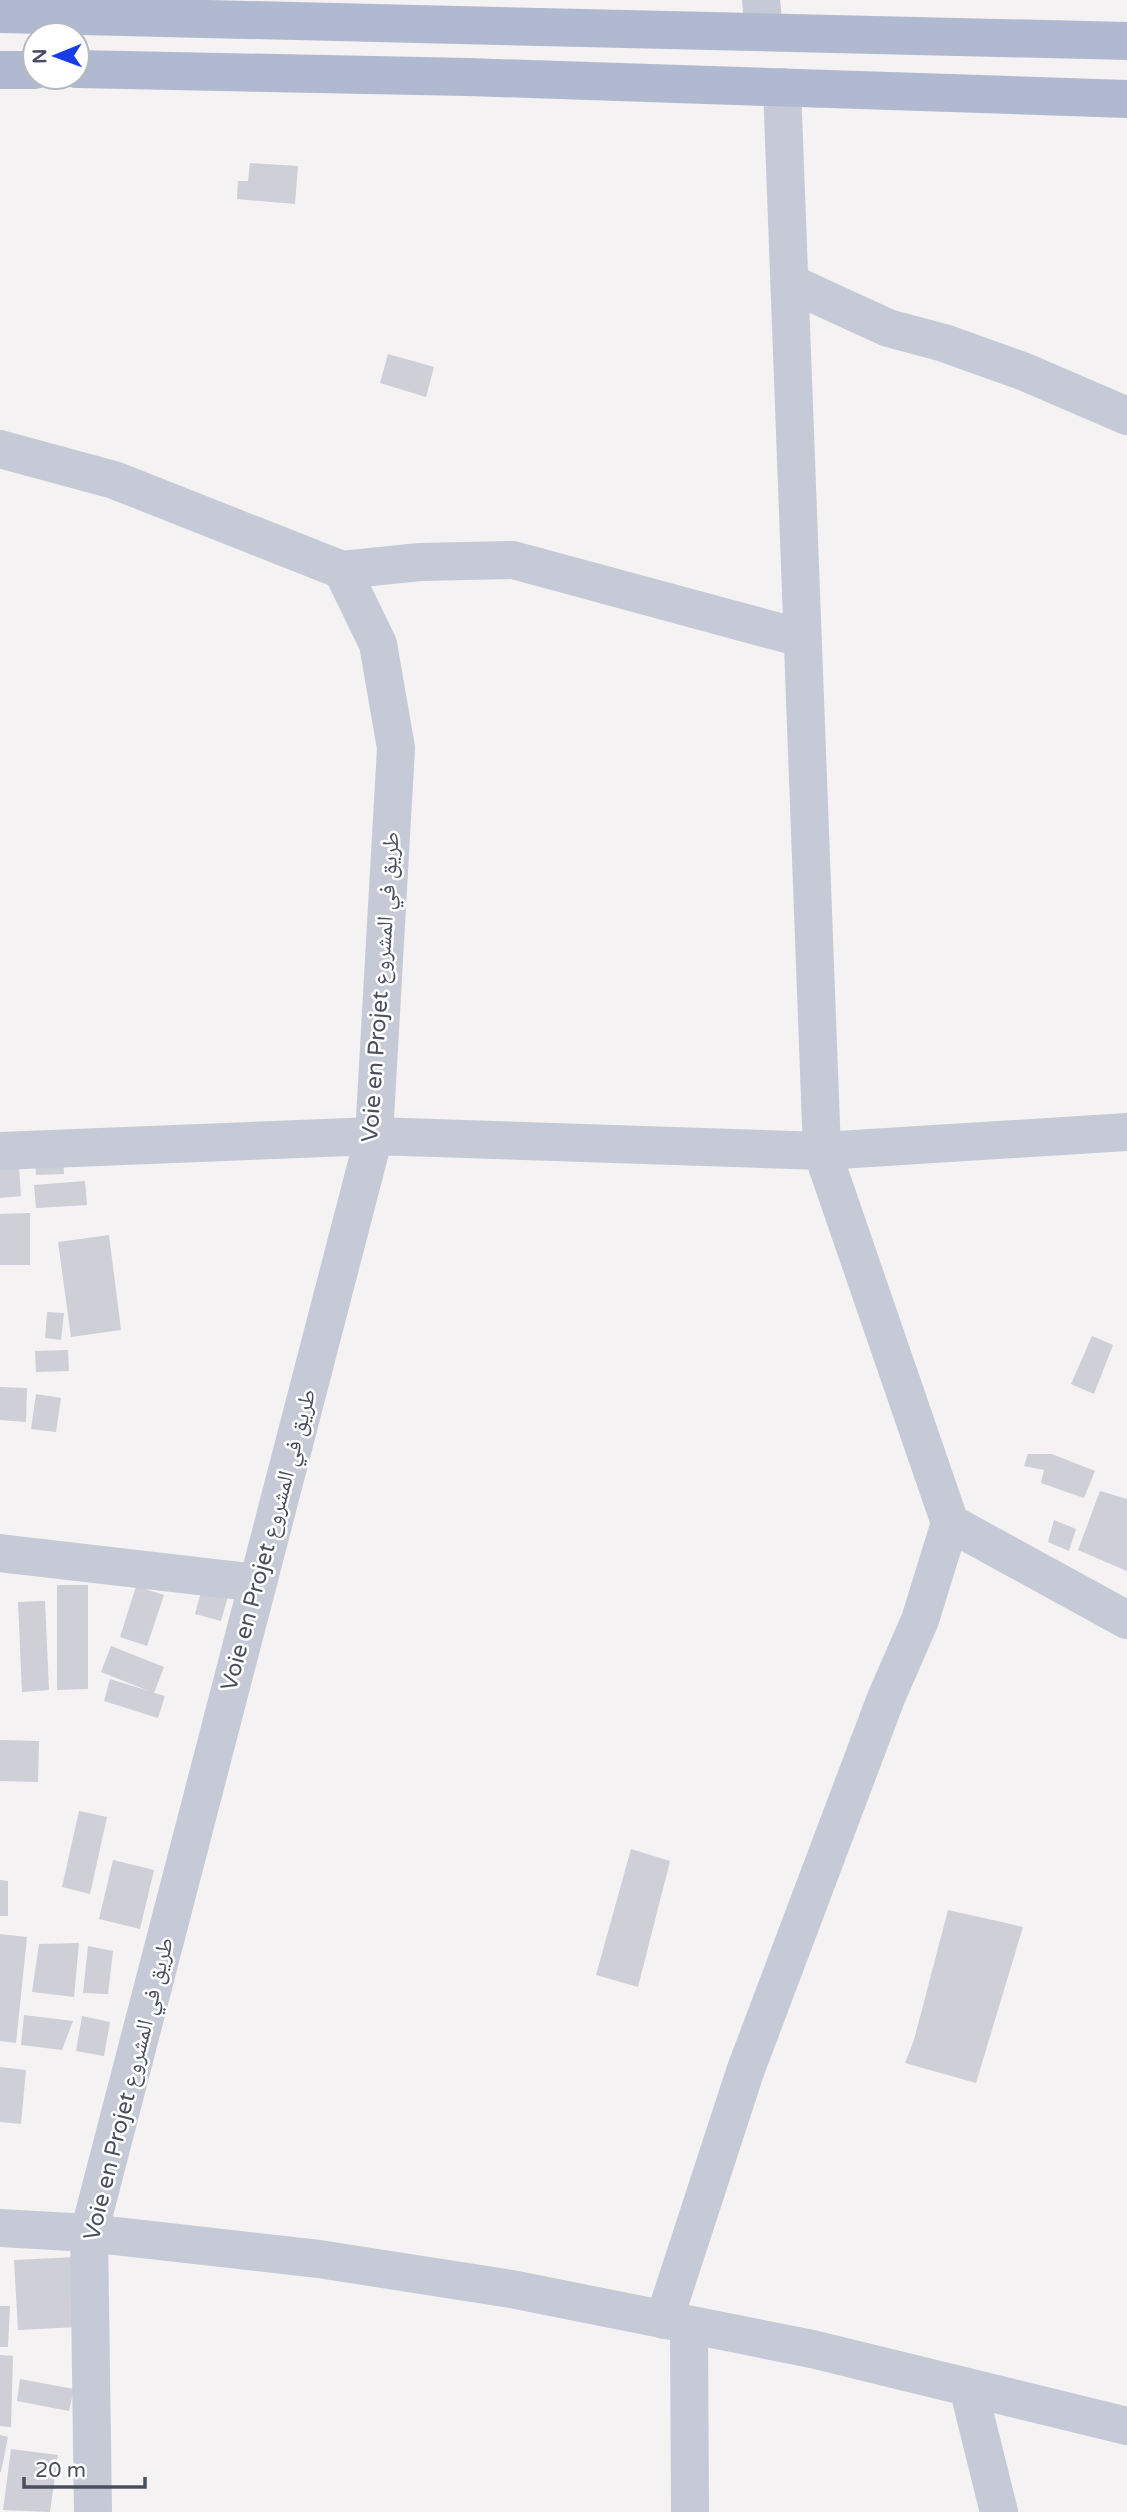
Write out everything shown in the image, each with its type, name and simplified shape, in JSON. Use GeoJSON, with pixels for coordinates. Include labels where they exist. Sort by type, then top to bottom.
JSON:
{"type":"FeatureCollection","features":[{"type":"Feature","properties":{"kind":"main road"},"geometry":{"type":"LineString","coordinates":[[0,14],[762,15],[1127,41]]}},
{"type":"Feature","properties":{"kind":"main road"},"geometry":{"type":"LineString","coordinates":[[91,69],[468,77],[1127,99]]}},
{"type":"Feature","properties":{"kind":"main road"},"geometry":{"type":"LineString","coordinates":[[0,70],[21,70]]}},
{"type":"Feature","properties":{"kind":"street"},"geometry":{"type":"LineString","coordinates":[[690,2512],[677,2323],[747,2069],[886,1698],[920,1620],[950,1523],[822,1151],[782,88]]}},
{"type":"Feature","properties":{"kind":"street"},"geometry":{"type":"LineString","coordinates":[[790,283],[888,328],[979,355],[1127,416]]}},
{"type":"Feature","properties":{"kind":"street"},"geometry":{"type":"LineString","coordinates":[[0,449],[114,480],[342,570],[421,562],[513,560],[801,638]]}},
{"type":"Feature","properties":{"kind":"street","name":"Voie en Projet طريق في المشروع"},"geometry":{"type":"LineString","coordinates":[[93,2512],[89,2233],[374,1136],[396,748],[378,644],[342,570]]}},
{"type":"Feature","properties":{"kind":"street"},"geometry":{"type":"LineString","coordinates":[[0,1151],[374,1136],[822,1151],[1127,1132]]}},
{"type":"Feature","properties":{"kind":"street"},"geometry":{"type":"LineString","coordinates":[[950,1523],[1127,1619]]}},
{"type":"Feature","properties":{"kind":"street"},"geometry":{"type":"LineString","coordinates":[[0,1553],[258,1583]]}},
{"type":"Feature","properties":{"kind":"street"},"geometry":{"type":"LineString","coordinates":[[0,2228],[89,2233],[319,2259],[511,2289],[812,2350],[1127,2426]]}},
{"type":"Feature","properties":{"kind":"street"},"geometry":{"type":"LineString","coordinates":[[968,2387],[999,2512]]}},
{"type":"Feature","properties":{"kind":"building"},"geometry":{"type":"Polygon","coordinates":[[[250,163],[298,166],[295,204],[237,199],[238,181],[248,181],[250,163]]]}},
{"type":"Feature","properties":{"kind":"building"},"geometry":{"type":"Polygon","coordinates":[[[388,354],[434,367],[426,397],[380,383],[388,354]]]}},
{"type":"Feature","properties":{"kind":"building"},"geometry":{"type":"Polygon","coordinates":[[[63,1158],[64,1174],[36,1175],[35,1160],[63,1158]]]}},
{"type":"Feature","properties":{"kind":"building"},"geometry":{"type":"Polygon","coordinates":[[[19,1167],[21,1196],[0,1198],[0,1168],[19,1167]]]}},
{"type":"Feature","properties":{"kind":"building"},"geometry":{"type":"Polygon","coordinates":[[[85,1181],[87,1205],[36,1208],[34,1185],[85,1181]]]}},
{"type":"Feature","properties":{"kind":"building"},"geometry":{"type":"Polygon","coordinates":[[[30,1213],[30,1265],[0,1265],[0,1214],[30,1213]]]}},
{"type":"Feature","properties":{"kind":"building"},"geometry":{"type":"Polygon","coordinates":[[[109,1235],[121,1330],[71,1337],[58,1242],[109,1235]]]}},
{"type":"Feature","properties":{"kind":"building"},"geometry":{"type":"Polygon","coordinates":[[[47,1312],[64,1313],[61,1340],[45,1338],[47,1312]]]}},
{"type":"Feature","properties":{"kind":"building"},"geometry":{"type":"Polygon","coordinates":[[[1092,1336],[1113,1345],[1094,1394],[1071,1384],[1092,1336]]]}},
{"type":"Feature","properties":{"kind":"building"},"geometry":{"type":"Polygon","coordinates":[[[68,1350],[69,1371],[36,1372],[35,1351],[68,1350]]]}},
{"type":"Feature","properties":{"kind":"building"},"geometry":{"type":"Polygon","coordinates":[[[0,1387],[27,1388],[26,1422],[0,1420],[0,1387]]]}},
{"type":"Feature","properties":{"kind":"building"},"geometry":{"type":"Polygon","coordinates":[[[36,1394],[61,1398],[56,1432],[31,1429],[36,1394]]]}},
{"type":"Feature","properties":{"kind":"building"},"geometry":{"type":"Polygon","coordinates":[[[1028,1454],[1052,1454],[1095,1471],[1084,1498],[1041,1483],[1044,1470],[1024,1466],[1028,1454]]]}},
{"type":"Feature","properties":{"kind":"building"},"geometry":{"type":"Polygon","coordinates":[[[1100,1491],[1127,1499],[1127,1571],[1078,1550],[1100,1491]]]}},
{"type":"Feature","properties":{"kind":"building"},"geometry":{"type":"Polygon","coordinates":[[[1054,1520],[1076,1529],[1069,1551],[1048,1542],[1054,1520]]]}},
{"type":"Feature","properties":{"kind":"building"},"geometry":{"type":"Polygon","coordinates":[[[57,1585],[88,1585],[88,1689],[57,1690],[57,1585]]]}},
{"type":"Feature","properties":{"kind":"building"},"geometry":{"type":"Polygon","coordinates":[[[203,1585],[229,1593],[221,1621],[195,1614],[203,1585]]]}},
{"type":"Feature","properties":{"kind":"building"},"geometry":{"type":"Polygon","coordinates":[[[136,1586],[164,1595],[147,1646],[120,1637],[136,1586]]]}},
{"type":"Feature","properties":{"kind":"building"},"geometry":{"type":"Polygon","coordinates":[[[45,1601],[49,1690],[22,1692],[18,1602],[45,1601]]]}},
{"type":"Feature","properties":{"kind":"building"},"geometry":{"type":"Polygon","coordinates":[[[111,1646],[164,1667],[154,1693],[165,1696],[158,1718],[104,1701],[110,1679],[149,1691],[101,1672],[111,1646]]]}},
{"type":"Feature","properties":{"kind":"building"},"geometry":{"type":"Polygon","coordinates":[[[0,1740],[39,1741],[38,1782],[0,1781],[0,1740]]]}},
{"type":"Feature","properties":{"kind":"building"},"geometry":{"type":"Polygon","coordinates":[[[79,1811],[107,1817],[90,1894],[62,1887],[79,1811]]]}},
{"type":"Feature","properties":{"kind":"building"},"geometry":{"type":"Polygon","coordinates":[[[631,1849],[670,1861],[638,1987],[596,1975],[631,1849]]]}},
{"type":"Feature","properties":{"kind":"building"},"geometry":{"type":"Polygon","coordinates":[[[113,1860],[154,1870],[140,1929],[99,1919],[113,1860]]]}},
{"type":"Feature","properties":{"kind":"building"},"geometry":{"type":"Polygon","coordinates":[[[0,1880],[8,1881],[8,1916],[0,1916],[0,1880]]]}},
{"type":"Feature","properties":{"kind":"building"},"geometry":{"type":"Polygon","coordinates":[[[948,1910],[1023,1927],[976,2083],[905,2063],[914,2040],[948,1910]]]}},
{"type":"Feature","properties":{"kind":"building"},"geometry":{"type":"Polygon","coordinates":[[[0,1934],[27,1937],[16,2043],[0,2041],[0,1934]]]}},
{"type":"Feature","properties":{"kind":"building"},"geometry":{"type":"Polygon","coordinates":[[[79,1943],[74,1997],[32,1992],[39,1944],[79,1943]]]}},
{"type":"Feature","properties":{"kind":"building"},"geometry":{"type":"Polygon","coordinates":[[[88,1946],[113,1951],[108,1994],[83,1993],[88,1946]]]}},
{"type":"Feature","properties":{"kind":"building"},"geometry":{"type":"Polygon","coordinates":[[[24,2015],[73,2021],[62,2050],[21,2045],[24,2015]]]}},
{"type":"Feature","properties":{"kind":"building"},"geometry":{"type":"Polygon","coordinates":[[[82,2016],[110,2022],[104,2056],[76,2051],[82,2016]]]}},
{"type":"Feature","properties":{"kind":"building"},"geometry":{"type":"Polygon","coordinates":[[[0,2067],[26,2070],[21,2124],[0,2122],[0,2067]]]}},
{"type":"Feature","properties":{"kind":"building"},"geometry":{"type":"Polygon","coordinates":[[[75,2257],[79,2327],[18,2330],[14,2260],[75,2257]]]}},
{"type":"Feature","properties":{"kind":"building"},"geometry":{"type":"Polygon","coordinates":[[[0,2306],[10,2306],[8,2347],[0,2347],[0,2306]]]}},
{"type":"Feature","properties":{"kind":"building"},"geometry":{"type":"Polygon","coordinates":[[[0,2355],[13,2356],[11,2427],[0,2426],[0,2355]]]}},
{"type":"Feature","properties":{"kind":"building"},"geometry":{"type":"Polygon","coordinates":[[[20,2379],[74,2389],[69,2411],[17,2401],[20,2379]]]}},
{"type":"Feature","properties":{"kind":"building"},"geometry":{"type":"Polygon","coordinates":[[[0,2435],[8,2437],[1,2472],[0,2472],[0,2435]]]}},
{"type":"Feature","properties":{"kind":"building"},"geometry":{"type":"Polygon","coordinates":[[[11,2449],[58,2455],[50,2512],[3,2510],[11,2449]]]}}]}
